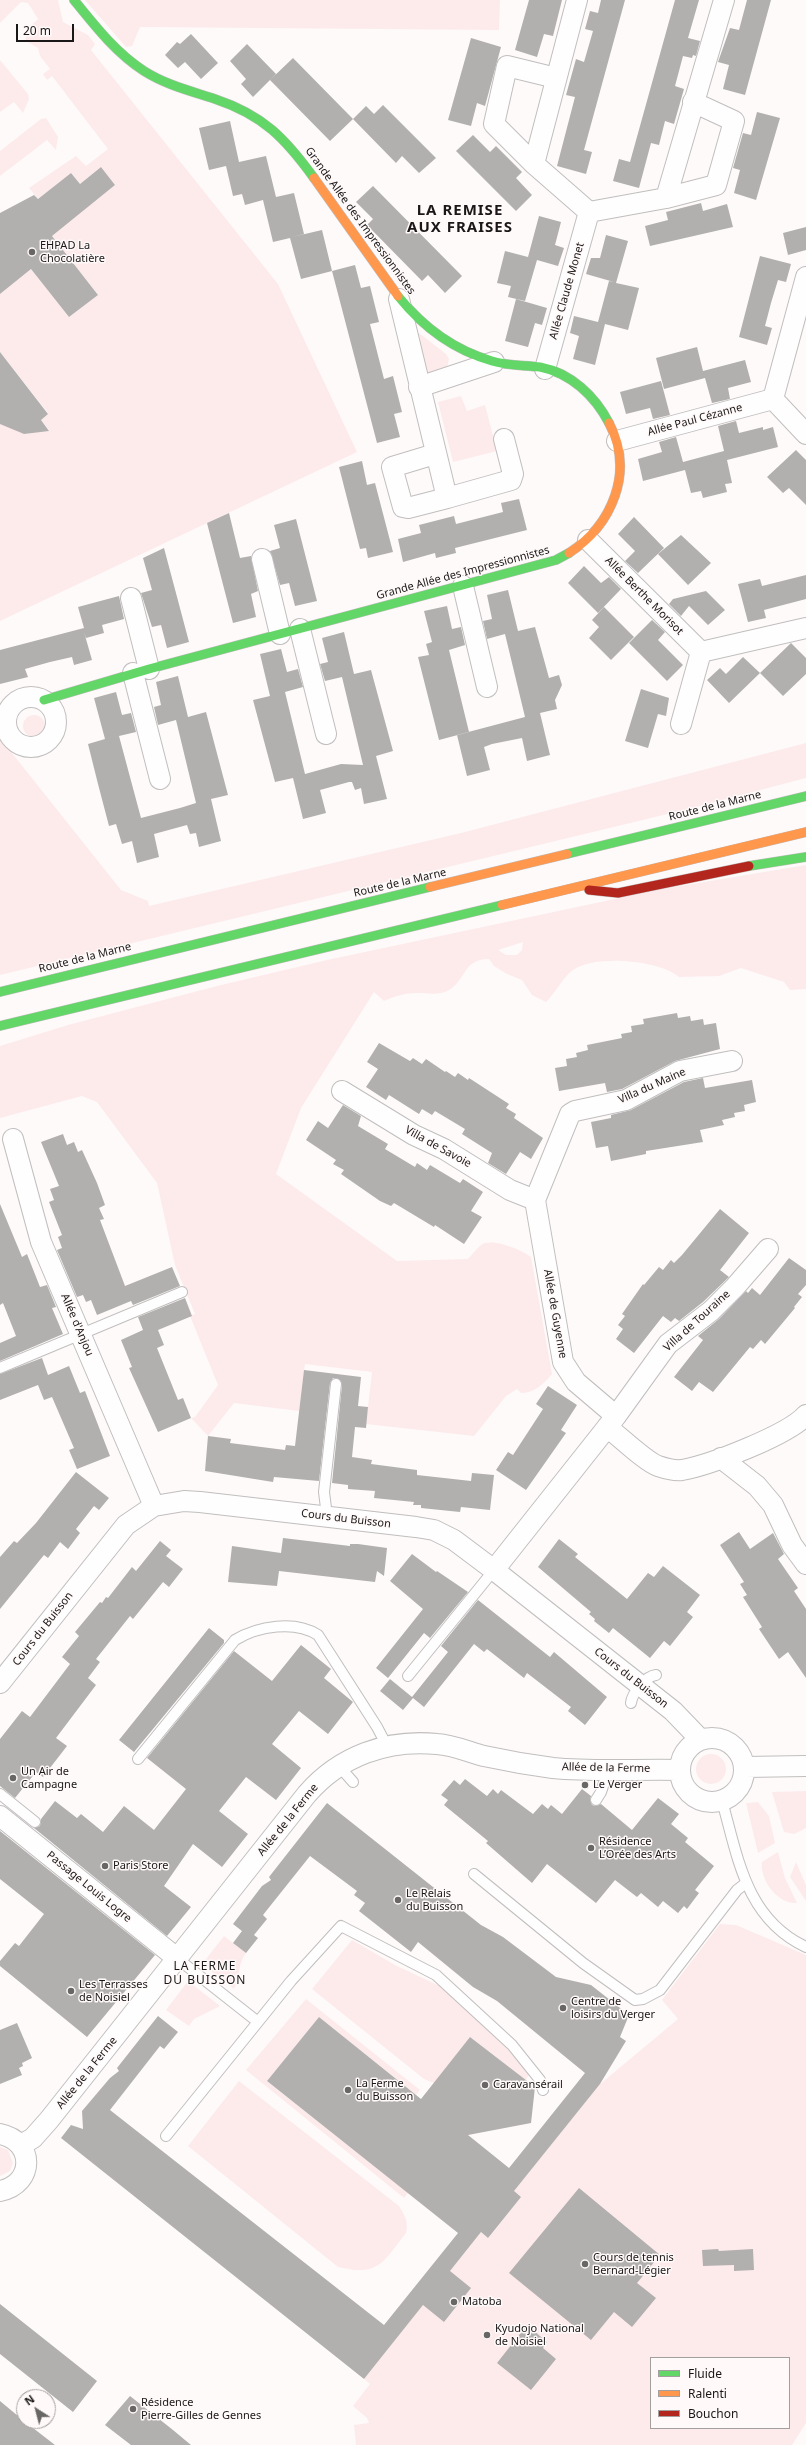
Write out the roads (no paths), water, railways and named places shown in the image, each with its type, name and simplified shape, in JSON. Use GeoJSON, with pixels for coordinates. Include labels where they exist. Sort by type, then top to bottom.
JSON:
{"type":"FeatureCollection","features":[{"type":"Feature","properties":{"kind":"main road","name":"Grande Allée des Impressionnistes"},"geometry":{"type":"LineString","coordinates":[[44,700],[141,671],[550,563],[574,551],[588,540],[606,520],[614,499],[620,475],[617,441],[611,425],[594,399],[576,383],[545,369],[494,362],[446,341],[424,324],[400,299],[297,154],[272,128],[240,107],[176,86],[144,71],[111,45],[74,0]]}},
{"type":"Feature","properties":{"kind":"main road","name":"Route de la Marne"},"geometry":{"type":"LineString","coordinates":[[0,992],[806,796]]}},
{"type":"Feature","properties":{"kind":"main road"},"geometry":{"type":"LineString","coordinates":[[0,1026],[806,832]]}},
{"type":"Feature","properties":{"kind":"main road"},"geometry":{"type":"LineString","coordinates":[[572,888],[618,893],[763,863],[806,857]]}},
{"type":"Feature","properties":{"kind":"street"},"geometry":{"type":"LineString","coordinates":[[534,164],[577,0]]}},
{"type":"Feature","properties":{"kind":"street"},"geometry":{"type":"LineString","coordinates":[[666,198],[724,0]]}},
{"type":"Feature","properties":{"kind":"street"},"geometry":{"type":"LineString","coordinates":[[556,78],[507,66],[494,124],[534,164],[589,212],[666,198],[716,185],[734,121],[693,102]]}},
{"type":"Feature","properties":{"kind":"street","name":"Allée Claude Monet"},"geometry":{"type":"LineString","coordinates":[[545,369],[589,212]]}},
{"type":"Feature","properties":{"kind":"street"},"geometry":{"type":"LineString","coordinates":[[806,277],[773,399],[806,434]]}},
{"type":"Feature","properties":{"kind":"street"},"geometry":{"type":"LineString","coordinates":[[400,299],[419,388],[446,498]]}},
{"type":"Feature","properties":{"kind":"street"},"geometry":{"type":"LineString","coordinates":[[419,388],[494,362]]}},
{"type":"Feature","properties":{"kind":"street","name":"Allée Paul Cézanne"},"geometry":{"type":"LineString","coordinates":[[617,441],[773,399]]}},
{"type":"Feature","properties":{"kind":"street"},"geometry":{"type":"LineString","coordinates":[[435,454],[392,466],[401,503],[408,508],[511,480],[513,474],[504,439]]}},
{"type":"Feature","properties":{"kind":"street","name":"Allée Berthe Morisot"},"geometry":{"type":"LineString","coordinates":[[588,540],[700,652]]}},
{"type":"Feature","properties":{"kind":"street"},"geometry":{"type":"LineString","coordinates":[[262,559],[280,634]]}},
{"type":"Feature","properties":{"kind":"street"},"geometry":{"type":"LineString","coordinates":[[463,586],[487,687]]}},
{"type":"Feature","properties":{"kind":"street"},"geometry":{"type":"LineString","coordinates":[[131,598],[141,671],[160,779]]}},
{"type":"Feature","properties":{"kind":"street"},"geometry":{"type":"LineString","coordinates":[[681,724],[700,652],[806,628]]}},
{"type":"Feature","properties":{"kind":"street"},"geometry":{"type":"LineString","coordinates":[[300,629],[326,734]]}},
{"type":"Feature","properties":{"kind":"street","name":"Villa du Maine"},"geometry":{"type":"LineString","coordinates":[[535,1200],[570,1114],[575,1111],[626,1100],[680,1071],[732,1061]]}},
{"type":"Feature","properties":{"kind":"street","name":"Villa de Savoie"},"geometry":{"type":"LineString","coordinates":[[342,1091],[414,1135],[444,1149],[510,1190],[535,1200]]}},
{"type":"Feature","properties":{"kind":"street","name":"Allée d'Anjou"},"geometry":{"type":"LineString","coordinates":[[13,1139],[41,1242],[154,1506]]}},
{"type":"Feature","properties":{"kind":"street","name":"Allée de Guyenne"},"geometry":{"type":"LineString","coordinates":[[535,1200],[562,1362],[576,1382],[611,1422],[656,1466],[680,1471],[721,1458],[800,1422],[806,1415]]}},
{"type":"Feature","properties":{"kind":"street","name":"Villa de Touraine"},"geometry":{"type":"LineString","coordinates":[[611,1422],[668,1344],[711,1311],[768,1249]]}},
{"type":"Feature","properties":{"kind":"street"},"geometry":{"type":"LineString","coordinates":[[494,1570],[611,1422]]}},
{"type":"Feature","properties":{"kind":"street"},"geometry":{"type":"LineString","coordinates":[[721,1458],[757,1486],[773,1505],[792,1545],[806,1564]]}},
{"type":"Feature","properties":{"kind":"street","name":"Cours du Buisson"},"geometry":{"type":"LineString","coordinates":[[0,1683],[112,1541],[130,1522],[154,1506],[170,1502],[195,1501],[434,1530],[454,1540],[649,1680],[700,1740]]}},
{"type":"Feature","properties":{"kind":"street"},"geometry":{"type":"LineString","coordinates":[[710,1737],[730,1742],[743,1757],[745,1767],[742,1784],[730,1798],[722,1801],[704,1802],[690,1793],[684,1786],[680,1770],[685,1751],[700,1740],[710,1737]]}},
{"type":"Feature","properties":{"kind":"street","name":"Allée de la Ferme"},"geometry":{"type":"LineString","coordinates":[[21,2145],[33,2138],[49,2120],[308,1794],[326,1775],[339,1766],[366,1752],[386,1746],[404,1743],[438,1744],[522,1764],[555,1768],[680,1770]]}},
{"type":"Feature","properties":{"kind":"street"},"geometry":{"type":"LineString","coordinates":[[745,1767],[806,1766]]}},
{"type":"Feature","properties":{"kind":"street","name":"Passage Louis Logre"},"geometry":{"type":"LineString","coordinates":[[0,1816],[178,1959]]}},
{"type":"Feature","properties":{"kind":"street"},"geometry":{"type":"LineString","coordinates":[[0,2134],[12,2137],[21,2145],[27,2160],[22,2178],[16,2185],[0,2191]]}},
{"type":"Feature","properties":{"kind":"lane"},"geometry":{"type":"LineString","coordinates":[[0,1368],[182,1292]]}},
{"type":"Feature","properties":{"kind":"lane"},"geometry":{"type":"LineString","coordinates":[[326,1516],[324,1492],[336,1384]]}},
{"type":"Feature","properties":{"kind":"lane"},"geometry":{"type":"LineString","coordinates":[[408,1676],[494,1570]]}},
{"type":"Feature","properties":{"kind":"lane"},"geometry":{"type":"LineString","coordinates":[[138,1759],[235,1640],[254,1630],[267,1627],[304,1628],[318,1635],[378,1727],[386,1746]]}},
{"type":"Feature","properties":{"kind":"lane"},"geometry":{"type":"LineString","coordinates":[[631,1703],[649,1680]]}},
{"type":"Feature","properties":{"kind":"lane"},"geometry":{"type":"LineString","coordinates":[[339,1766],[352,1782]]}},
{"type":"Feature","properties":{"kind":"lane"},"geometry":{"type":"LineString","coordinates":[[596,1800],[601,1792],[609,1768]]}},
{"type":"Feature","properties":{"kind":"lane"},"geometry":{"type":"LineString","coordinates":[[0,1794],[35,1822]]}},
{"type":"Feature","properties":{"kind":"lane"},"geometry":{"type":"LineString","coordinates":[[722,1801],[746,1883],[758,1907],[773,1925],[806,1946]]}},
{"type":"Feature","properties":{"kind":"lane"},"geometry":{"type":"LineString","coordinates":[[474,1874],[583,1963],[635,2000],[643,2000],[660,1990],[738,1890],[746,1883]]}},
{"type":"Feature","properties":{"kind":"lane"},"geometry":{"type":"LineString","coordinates":[[166,2136],[292,1981],[341,1926],[436,1975],[512,2045],[540,2080],[543,2090]]}},
{"type":"Feature","properties":{"kind":"lane"},"geometry":{"type":"LineString","coordinates":[[178,1959],[258,2022]]}},
{"type":"Feature","properties":{"kind":"place","name":"EHPAD La Chocolatière"},"geometry":{"type":"Point","coordinates":[32,252]}},
{"type":"Feature","properties":{"kind":"place","name":"Un Air de Campagne"},"geometry":{"type":"Point","coordinates":[13,1778]}},
{"type":"Feature","properties":{"kind":"place","name":"Le Verger"},"geometry":{"type":"Point","coordinates":[585,1785]}},
{"type":"Feature","properties":{"kind":"place","name":"Résidence L’Orée des Arts"},"geometry":{"type":"Point","coordinates":[591,1848]}},
{"type":"Feature","properties":{"kind":"place","name":"Paris Store"},"geometry":{"type":"Point","coordinates":[105,1866]}},
{"type":"Feature","properties":{"kind":"place","name":"Le Relais du Buisson"},"geometry":{"type":"Point","coordinates":[398,1900]}},
{"type":"Feature","properties":{"kind":"place","name":"Les Terrasses de Noisiel"},"geometry":{"type":"Point","coordinates":[71,1991]}},
{"type":"Feature","properties":{"kind":"place","name":"Centre de loisirs du Verger"},"geometry":{"type":"Point","coordinates":[563,2008]}},
{"type":"Feature","properties":{"kind":"place","name":"Caravansérail"},"geometry":{"type":"Point","coordinates":[485,2085]}},
{"type":"Feature","properties":{"kind":"place","name":"La Ferme du Buisson"},"geometry":{"type":"Point","coordinates":[348,2090]}},
{"type":"Feature","properties":{"kind":"place","name":"Cours de tennis Bernard-Légier"},"geometry":{"type":"Point","coordinates":[585,2264]}},
{"type":"Feature","properties":{"kind":"place","name":"Matoba"},"geometry":{"type":"Point","coordinates":[454,2302]}},
{"type":"Feature","properties":{"kind":"place","name":"Kyudojo National de Noisiel"},"geometry":{"type":"Point","coordinates":[487,2335]}},
{"type":"Feature","properties":{"kind":"place","name":"Résidence Pierre-Gilles de Gennes"},"geometry":{"type":"Point","coordinates":[133,2409]}},
{"type":"Feature","properties":{"kind":"district","name":"LA REMISE AUX FRAISES"},"geometry":{"type":"Point","coordinates":[460,220]}},
{"type":"Feature","properties":{"kind":"district","name":"LA FERME DU BUISSON"},"geometry":{"type":"Point","coordinates":[205,1974]}}]}
